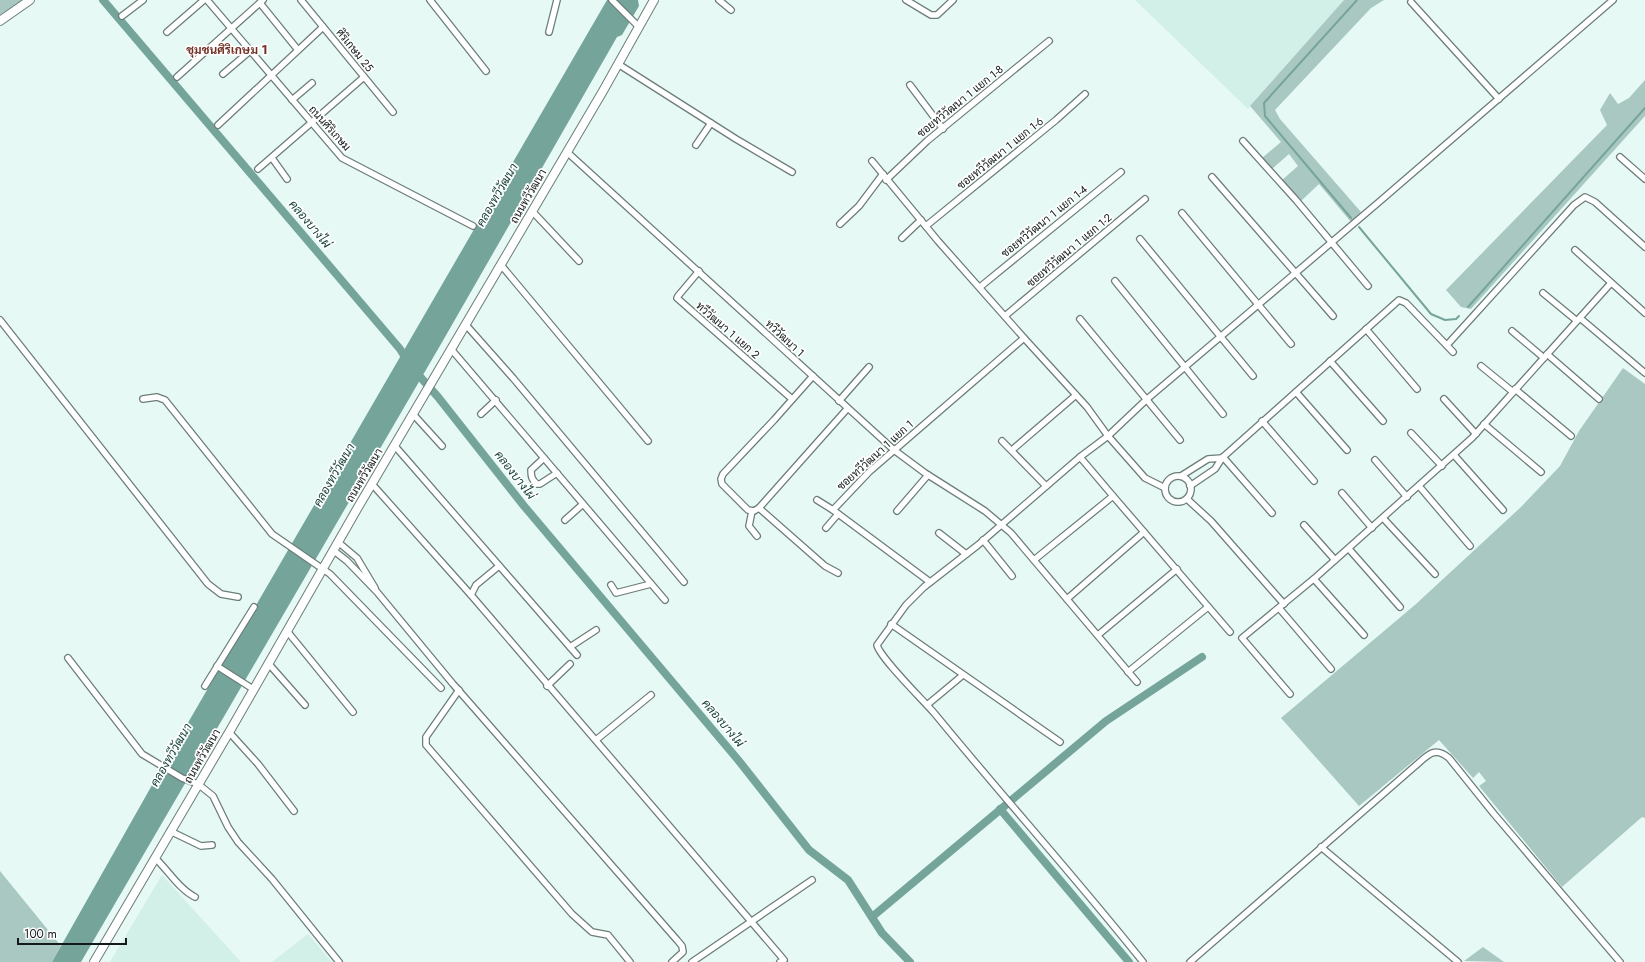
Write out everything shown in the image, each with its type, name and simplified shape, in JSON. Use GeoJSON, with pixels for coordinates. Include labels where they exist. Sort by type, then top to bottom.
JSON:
{"type":"FeatureCollection","features":[{"type":"Feature","properties":{"kind":"main road"},"geometry":{"type":"LineString","coordinates":[[0,21],[30,0]]}},
{"type":"Feature","properties":{"kind":"main road","name":"ถนนทวีวัฒนา"},"geometry":{"type":"LineString","coordinates":[[94,962],[229,732],[394,445],[567,152],[654,0]]}},
{"type":"Feature","properties":{"kind":"street"},"geometry":{"type":"LineString","coordinates":[[122,16],[143,0]]}},
{"type":"Feature","properties":{"kind":"street"},"geometry":{"type":"LineString","coordinates":[[167,32],[206,0]]}},
{"type":"Feature","properties":{"kind":"street","name":"ถนนศิริเกษม"},"geometry":{"type":"LineString","coordinates":[[206,0],[342,158],[472,226]]}},
{"type":"Feature","properties":{"kind":"street","name":"ศิริเกษม 25"},"geometry":{"type":"LineString","coordinates":[[301,0],[392,112]]}},
{"type":"Feature","properties":{"kind":"street"},"geometry":{"type":"LineString","coordinates":[[430,0],[486,71]]}},
{"type":"Feature","properties":{"kind":"street"},"geometry":{"type":"LineString","coordinates":[[549,32],[557,0]]}},
{"type":"Feature","properties":{"kind":"street"},"geometry":{"type":"LineString","coordinates":[[612,0],[639,27]]}},
{"type":"Feature","properties":{"kind":"street"},"geometry":{"type":"LineString","coordinates":[[719,0],[731,10]]}},
{"type":"Feature","properties":{"kind":"street"},"geometry":{"type":"LineString","coordinates":[[906,0],[931,15],[937,15],[953,0]]}},
{"type":"Feature","properties":{"kind":"street"},"geometry":{"type":"LineString","coordinates":[[1143,962],[927,704],[880,652],[877,645],[906,605],[930,582],[1001,525],[1080,457],[1108,436],[1146,400],[1332,243],[1613,0]]}},
{"type":"Feature","properties":{"kind":"street"},"geometry":{"type":"LineString","coordinates":[[177,77],[261,1],[298,50]]}},
{"type":"Feature","properties":{"kind":"street"},"geometry":{"type":"LineString","coordinates":[[1411,2],[1499,99]]}},
{"type":"Feature","properties":{"kind":"street"},"geometry":{"type":"LineString","coordinates":[[218,125],[323,27]]}},
{"type":"Feature","properties":{"kind":"street","name":"ซอยทวีวัฒนา 1 แยก 1-8"},"geometry":{"type":"LineString","coordinates":[[886,180],[900,165],[1049,41]]}},
{"type":"Feature","properties":{"kind":"street"},"geometry":{"type":"LineString","coordinates":[[223,74],[250,51]]}},
{"type":"Feature","properties":{"kind":"street"},"geometry":{"type":"LineString","coordinates":[[618,64],[792,172]]}},
{"type":"Feature","properties":{"kind":"street"},"geometry":{"type":"LineString","coordinates":[[258,169],[312,124],[364,77]]}},
{"type":"Feature","properties":{"kind":"street"},"geometry":{"type":"LineString","coordinates":[[292,100],[312,82]]}},
{"type":"Feature","properties":{"kind":"street"},"geometry":{"type":"LineString","coordinates":[[910,85],[943,129]]}},
{"type":"Feature","properties":{"kind":"street","name":"ซอยทวีวัฒนา 1 แยก 1-6"},"geometry":{"type":"LineString","coordinates":[[926,226],[1056,120],[1085,94]]}},
{"type":"Feature","properties":{"kind":"street"},"geometry":{"type":"LineString","coordinates":[[696,145],[711,123]]}},
{"type":"Feature","properties":{"kind":"street"},"geometry":{"type":"LineString","coordinates":[[1243,141],[1368,286]]}},
{"type":"Feature","properties":{"kind":"street","name":"ทวีวัฒนา 1"},"geometry":{"type":"LineString","coordinates":[[567,152],[847,409],[894,450],[928,475],[998,520],[1001,525],[1011,533],[1137,682]]}},
{"type":"Feature","properties":{"kind":"street"},"geometry":{"type":"LineString","coordinates":[[1620,157],[1645,179]]}},
{"type":"Feature","properties":{"kind":"street"},"geometry":{"type":"LineString","coordinates":[[272,158],[287,179]]}},
{"type":"Feature","properties":{"kind":"street"},"geometry":{"type":"LineString","coordinates":[[872,161],[886,180],[980,288],[1087,407],[1108,436],[1145,478],[1164,488]]}},
{"type":"Feature","properties":{"kind":"street","name":"ซอยทวีวัฒนา 1 แยก 1-4"},"geometry":{"type":"LineString","coordinates":[[980,288],[1121,172]]}},
{"type":"Feature","properties":{"kind":"street"},"geometry":{"type":"LineString","coordinates":[[840,224],[859,206],[883,174]]}},
{"type":"Feature","properties":{"kind":"street"},"geometry":{"type":"LineString","coordinates":[[1212,177],[1332,316]]}},
{"type":"Feature","properties":{"kind":"street"},"geometry":{"type":"LineString","coordinates":[[1447,345],[1574,205],[1585,197],[1595,202],[1645,247]]}},
{"type":"Feature","properties":{"kind":"street","name":"ซอยทวีวัฒนา 1 แยก 1-2"},"geometry":{"type":"LineString","coordinates":[[1005,316],[1145,199]]}},
{"type":"Feature","properties":{"kind":"street"},"geometry":{"type":"LineString","coordinates":[[532,211],[578,261]]}},
{"type":"Feature","properties":{"kind":"street"},"geometry":{"type":"LineString","coordinates":[[1182,213],[1291,344]]}},
{"type":"Feature","properties":{"kind":"street"},"geometry":{"type":"LineString","coordinates":[[902,238],[921,220]]}},
{"type":"Feature","properties":{"kind":"street"},"geometry":{"type":"LineString","coordinates":[[1140,239],[1254,376]]}},
{"type":"Feature","properties":{"kind":"street"},"geometry":{"type":"LineString","coordinates":[[1575,250],[1645,313]]}},
{"type":"Feature","properties":{"kind":"street"},"geometry":{"type":"LineString","coordinates":[[501,265],[648,441]]}},
{"type":"Feature","properties":{"kind":"street","name":"ทวีวัฒนา 1 แยก 2"},"geometry":{"type":"LineString","coordinates":[[699,272],[683,289],[678,298],[792,399]]}},
{"type":"Feature","properties":{"kind":"street"},"geometry":{"type":"LineString","coordinates":[[1115,281],[1223,414]]}},
{"type":"Feature","properties":{"kind":"street"},"geometry":{"type":"LineString","coordinates":[[1290,694],[1242,638],[1336,560],[1476,434],[1611,282]]}},
{"type":"Feature","properties":{"kind":"street"},"geometry":{"type":"LineString","coordinates":[[1543,294],[1578,319],[1645,373]]}},
{"type":"Feature","properties":{"kind":"street"},"geometry":{"type":"LineString","coordinates":[[1190,486],[1215,469],[1222,458],[1262,421],[1399,300],[1406,303],[1453,352]]}},
{"type":"Feature","properties":{"kind":"street"},"geometry":{"type":"LineString","coordinates":[[1080,318],[1180,440]]}},
{"type":"Feature","properties":{"kind":"street"},"geometry":{"type":"LineString","coordinates":[[0,320],[208,584],[221,594],[238,597]]}},
{"type":"Feature","properties":{"kind":"street"},"geometry":{"type":"LineString","coordinates":[[466,325],[514,378],[684,582]]}},
{"type":"Feature","properties":{"kind":"street"},"geometry":{"type":"LineString","coordinates":[[1366,329],[1417,389]]}},
{"type":"Feature","properties":{"kind":"street"},"geometry":{"type":"LineString","coordinates":[[1512,331],[1599,399]]}},
{"type":"Feature","properties":{"kind":"street","name":"ซอยทวีวัฒนา 1 แยก 1"},"geometry":{"type":"LineString","coordinates":[[826,528],[835,512],[853,488],[894,450],[1024,338]]}},
{"type":"Feature","properties":{"kind":"street"},"geometry":{"type":"LineString","coordinates":[[451,350],[496,400],[665,600]]}},
{"type":"Feature","properties":{"kind":"street"},"geometry":{"type":"LineString","coordinates":[[1330,361],[1383,421]]}},
{"type":"Feature","properties":{"kind":"street"},"geometry":{"type":"LineString","coordinates":[[1481,366],[1571,436]]}},
{"type":"Feature","properties":{"kind":"street"},"geometry":{"type":"LineString","coordinates":[[839,401],[869,367]]}},
{"type":"Feature","properties":{"kind":"street"},"geometry":{"type":"LineString","coordinates":[[812,376],[721,479],[722,484],[748,510],[752,511],[759,508],[847,409]]}},
{"type":"Feature","properties":{"kind":"street"},"geometry":{"type":"LineString","coordinates":[[1296,392],[1346,450]]}},
{"type":"Feature","properties":{"kind":"street"},"geometry":{"type":"LineString","coordinates":[[1012,450],[1076,395]]}},
{"type":"Feature","properties":{"kind":"street"},"geometry":{"type":"LineString","coordinates":[[143,399],[157,397],[164,400],[258,519],[279,539],[323,568],[389,633],[441,688]]}},
{"type":"Feature","properties":{"kind":"street"},"geometry":{"type":"LineString","coordinates":[[1444,399],[1476,434]]}},
{"type":"Feature","properties":{"kind":"street"},"geometry":{"type":"LineString","coordinates":[[481,414],[496,400]]}},
{"type":"Feature","properties":{"kind":"street"},"geometry":{"type":"LineString","coordinates":[[413,414],[442,446]]}},
{"type":"Feature","properties":{"kind":"street"},"geometry":{"type":"LineString","coordinates":[[1262,421],[1314,481]]}},
{"type":"Feature","properties":{"kind":"street"},"geometry":{"type":"LineString","coordinates":[[1484,424],[1542,472]]}},
{"type":"Feature","properties":{"kind":"street"},"geometry":{"type":"LineString","coordinates":[[1410,433],[1442,466]]}},
{"type":"Feature","properties":{"kind":"street"},"geometry":{"type":"LineString","coordinates":[[1002,441],[1046,486]]}},
{"type":"Feature","properties":{"kind":"street"},"geometry":{"type":"LineString","coordinates":[[394,445],[577,656]]}},
{"type":"Feature","properties":{"kind":"street"},"geometry":{"type":"LineString","coordinates":[[1454,455],[1503,510]]}},
{"type":"Feature","properties":{"kind":"street"},"geometry":{"type":"LineString","coordinates":[[1080,457],[1230,632]]}},
{"type":"Feature","properties":{"kind":"street"},"geometry":{"type":"LineString","coordinates":[[544,458],[531,470],[531,476],[534,482],[540,484],[557,473]]}},
{"type":"Feature","properties":{"kind":"street"},"geometry":{"type":"LineString","coordinates":[[1181,476],[1188,481],[1190,493],[1187,499],[1181,502],[1172,501],[1165,494],[1164,488],[1169,479],[1181,476],[1208,459],[1222,458]]}},
{"type":"Feature","properties":{"kind":"street"},"geometry":{"type":"LineString","coordinates":[[1222,458],[1272,513]]}},
{"type":"Feature","properties":{"kind":"street"},"geometry":{"type":"LineString","coordinates":[[1375,460],[1407,497]]}},
{"type":"Feature","properties":{"kind":"street"},"geometry":{"type":"LineString","coordinates":[[897,511],[928,475]]}},
{"type":"Feature","properties":{"kind":"street"},"geometry":{"type":"LineString","coordinates":[[372,484],[471,595],[547,686],[596,740],[783,961]]}},
{"type":"Feature","properties":{"kind":"street"},"geometry":{"type":"LineString","coordinates":[[1419,486],[1470,546]]}},
{"type":"Feature","properties":{"kind":"street"},"geometry":{"type":"LineString","coordinates":[[1342,493],[1372,528]]}},
{"type":"Feature","properties":{"kind":"street"},"geometry":{"type":"LineString","coordinates":[[1034,560],[1113,496]]}},
{"type":"Feature","properties":{"kind":"street"},"geometry":{"type":"LineString","coordinates":[[1187,499],[1211,522],[1284,604]]}},
{"type":"Feature","properties":{"kind":"street"},"geometry":{"type":"LineString","coordinates":[[817,500],[930,582]]}},
{"type":"Feature","properties":{"kind":"street"},"geometry":{"type":"LineString","coordinates":[[565,520],[584,504]]}},
{"type":"Feature","properties":{"kind":"street"},"geometry":{"type":"LineString","coordinates":[[759,508],[825,566],[838,573]]}},
{"type":"Feature","properties":{"kind":"street"},"geometry":{"type":"LineString","coordinates":[[752,511],[749,526],[757,536]]}},
{"type":"Feature","properties":{"kind":"street"},"geometry":{"type":"LineString","coordinates":[[1384,518],[1435,574]]}},
{"type":"Feature","properties":{"kind":"street"},"geometry":{"type":"LineString","coordinates":[[1304,525],[1336,560]]}},
{"type":"Feature","properties":{"kind":"street"},"geometry":{"type":"LineString","coordinates":[[1066,599],[1144,532]]}},
{"type":"Feature","properties":{"kind":"street"},"geometry":{"type":"LineString","coordinates":[[939,533],[966,554]]}},
{"type":"Feature","properties":{"kind":"street"},"geometry":{"type":"LineString","coordinates":[[983,540],[1012,576]]}},
{"type":"Feature","properties":{"kind":"street"},"geometry":{"type":"LineString","coordinates":[[338,542],[357,558],[369,575],[377,592]]}},
{"type":"Feature","properties":{"kind":"street"},"geometry":{"type":"LineString","coordinates":[[1348,549],[1400,607]]}},
{"type":"Feature","properties":{"kind":"street"},"geometry":{"type":"LineString","coordinates":[[333,550],[350,564],[377,592],[458,690],[682,946],[683,952],[672,962]]}},
{"type":"Feature","properties":{"kind":"street"},"geometry":{"type":"LineString","coordinates":[[471,595],[476,584],[499,566]]}},
{"type":"Feature","properties":{"kind":"street"},"geometry":{"type":"LineString","coordinates":[[1098,635],[1177,569]]}},
{"type":"Feature","properties":{"kind":"street"},"geometry":{"type":"LineString","coordinates":[[1314,579],[1364,635]]}},
{"type":"Feature","properties":{"kind":"street"},"geometry":{"type":"LineString","coordinates":[[611,585],[616,593],[651,584]]}},
{"type":"Feature","properties":{"kind":"street"},"geometry":{"type":"LineString","coordinates":[[205,686],[254,607]]}},
{"type":"Feature","properties":{"kind":"street"},"geometry":{"type":"LineString","coordinates":[[1128,672],[1208,607]]}},
{"type":"Feature","properties":{"kind":"street"},"geometry":{"type":"LineString","coordinates":[[1278,608],[1331,669]]}},
{"type":"Feature","properties":{"kind":"street"},"geometry":{"type":"LineString","coordinates":[[891,624],[1060,742]]}},
{"type":"Feature","properties":{"kind":"street"},"geometry":{"type":"LineString","coordinates":[[570,647],[596,630]]}},
{"type":"Feature","properties":{"kind":"street"},"geometry":{"type":"LineString","coordinates":[[287,631],[353,712]]}},
{"type":"Feature","properties":{"kind":"street"},"geometry":{"type":"LineString","coordinates":[[68,658],[142,754],[152,762],[182,778],[198,784],[213,796],[228,827],[238,842],[272,879],[340,962]]}},
{"type":"Feature","properties":{"kind":"street"},"geometry":{"type":"LineString","coordinates":[[268,663],[305,705]]}},
{"type":"Feature","properties":{"kind":"street"},"geometry":{"type":"LineString","coordinates":[[547,686],[570,664]]}},
{"type":"Feature","properties":{"kind":"street"},"geometry":{"type":"LineString","coordinates":[[218,666],[253,689]]}},
{"type":"Feature","properties":{"kind":"street"},"geometry":{"type":"LineString","coordinates":[[927,704],[963,675]]}},
{"type":"Feature","properties":{"kind":"street"},"geometry":{"type":"LineString","coordinates":[[458,690],[426,737],[426,745],[572,914],[592,932],[608,935],[630,962]]}},
{"type":"Feature","properties":{"kind":"street"},"geometry":{"type":"LineString","coordinates":[[596,740],[651,695]]}},
{"type":"Feature","properties":{"kind":"street"},"geometry":{"type":"LineString","coordinates":[[229,732],[258,764],[294,811]]}},
{"type":"Feature","properties":{"kind":"street"},"geometry":{"type":"LineString","coordinates":[[1190,962],[1428,755],[1436,751],[1442,752],[1449,758],[1494,814],[1620,962]]}},
{"type":"Feature","properties":{"kind":"street"},"geometry":{"type":"LineString","coordinates":[[170,831],[201,846],[212,845]]}},
{"type":"Feature","properties":{"kind":"street"},"geometry":{"type":"LineString","coordinates":[[1321,847],[1458,962]]}},
{"type":"Feature","properties":{"kind":"street"},"geometry":{"type":"LineString","coordinates":[[155,858],[166,868],[187,893],[195,897]]}},
{"type":"Feature","properties":{"kind":"street"},"geometry":{"type":"LineString","coordinates":[[692,962],[752,923],[812,880]]}},
{"type":"Feature","properties":{"kind":"shaded area"},"geometry":{"type":"Polygon","coordinates":[[[0,0],[23,0],[0,16],[0,0]]]}},
{"type":"Feature","properties":{"kind":"shaded area"},"geometry":{"type":"Polygon","coordinates":[[[1135,0],[1344,0],[1248,109],[1135,0]]]}},
{"type":"Feature","properties":{"kind":"shaded area"},"geometry":{"type":"Polygon","coordinates":[[[1344,0],[1384,0],[1371,8],[1275,110],[1280,119],[1361,212],[1351,222],[1319,184],[1301,201],[1282,180],[1298,166],[1289,154],[1272,169],[1262,158],[1281,142],[1250,106],[1344,0]]]}},
{"type":"Feature","properties":{"kind":"shaded area"},"geometry":{"type":"Polygon","coordinates":[[[1645,80],[1645,116],[1471,309],[1461,307],[1446,290],[1607,125],[1600,110],[1610,93],[1618,104],[1629,98],[1645,80]]]}},
{"type":"Feature","properties":{"kind":"shaded area"},"geometry":{"type":"Polygon","coordinates":[[[1623,368],[1645,384],[1645,818],[1642,817],[1562,887],[1479,786],[1486,781],[1479,772],[1473,778],[1439,740],[1359,806],[1281,718],[1416,604],[1521,507],[1560,466],[1579,431],[1623,368]]]}},
{"type":"Feature","properties":{"kind":"shaded area"},"geometry":{"type":"Polygon","coordinates":[[[0,871],[61,946],[52,962],[0,962],[0,871]]]}},
{"type":"Feature","properties":{"kind":"shaded area"},"geometry":{"type":"Polygon","coordinates":[[[162,875],[241,962],[110,962],[162,875]]]}},
{"type":"Feature","properties":{"kind":"shaded area"},"geometry":{"type":"Polygon","coordinates":[[[308,934],[332,962],[272,962],[308,934]]]}},
{"type":"Feature","properties":{"kind":"shaded area"},"geometry":{"type":"Polygon","coordinates":[[[1483,947],[1504,962],[1464,961],[1483,947]]]}},
{"type":"Feature","properties":{"kind":"water","name":"คลองทวีวัฒนา"},"geometry":{"type":"Polygon","coordinates":[[[607,0],[638,0],[639,6],[622,35],[617,37],[441,344],[81,962],[52,962],[160,771],[607,0]]]}},
{"type":"Feature","properties":{"kind":"waterway","name":"คลองบางไผ่"},"geometry":{"type":"LineString","coordinates":[[103,0],[400,349],[408,362]]}},
{"type":"Feature","properties":{"kind":"waterway"},"geometry":{"type":"LineString","coordinates":[[1351,218],[1265,116],[1264,103],[1357,0]]}},
{"type":"Feature","properties":{"kind":"waterway"},"geometry":{"type":"LineString","coordinates":[[1468,307],[1645,108]]}},
{"type":"Feature","properties":{"kind":"waterway"},"geometry":{"type":"LineString","coordinates":[[1359,227],[1431,314],[1445,320],[1456,319],[1459,316]]}},
{"type":"Feature","properties":{"kind":"waterway","name":"คลองบางไผ่"},"geometry":{"type":"LineString","coordinates":[[415,371],[438,397],[524,506],[739,761],[809,850],[848,880],[882,933],[910,962]]}},
{"type":"Feature","properties":{"kind":"waterway"},"geometry":{"type":"LineString","coordinates":[[872,917],[1106,721],[1202,657]]}},
{"type":"Feature","properties":{"kind":"waterway"},"geometry":{"type":"LineString","coordinates":[[1000,809],[1129,962]]}},
{"type":"Feature","properties":{"kind":"district","name":"ชุมชนศิริเกษม 1"},"geometry":{"type":"Point","coordinates":[227,50]}}]}
